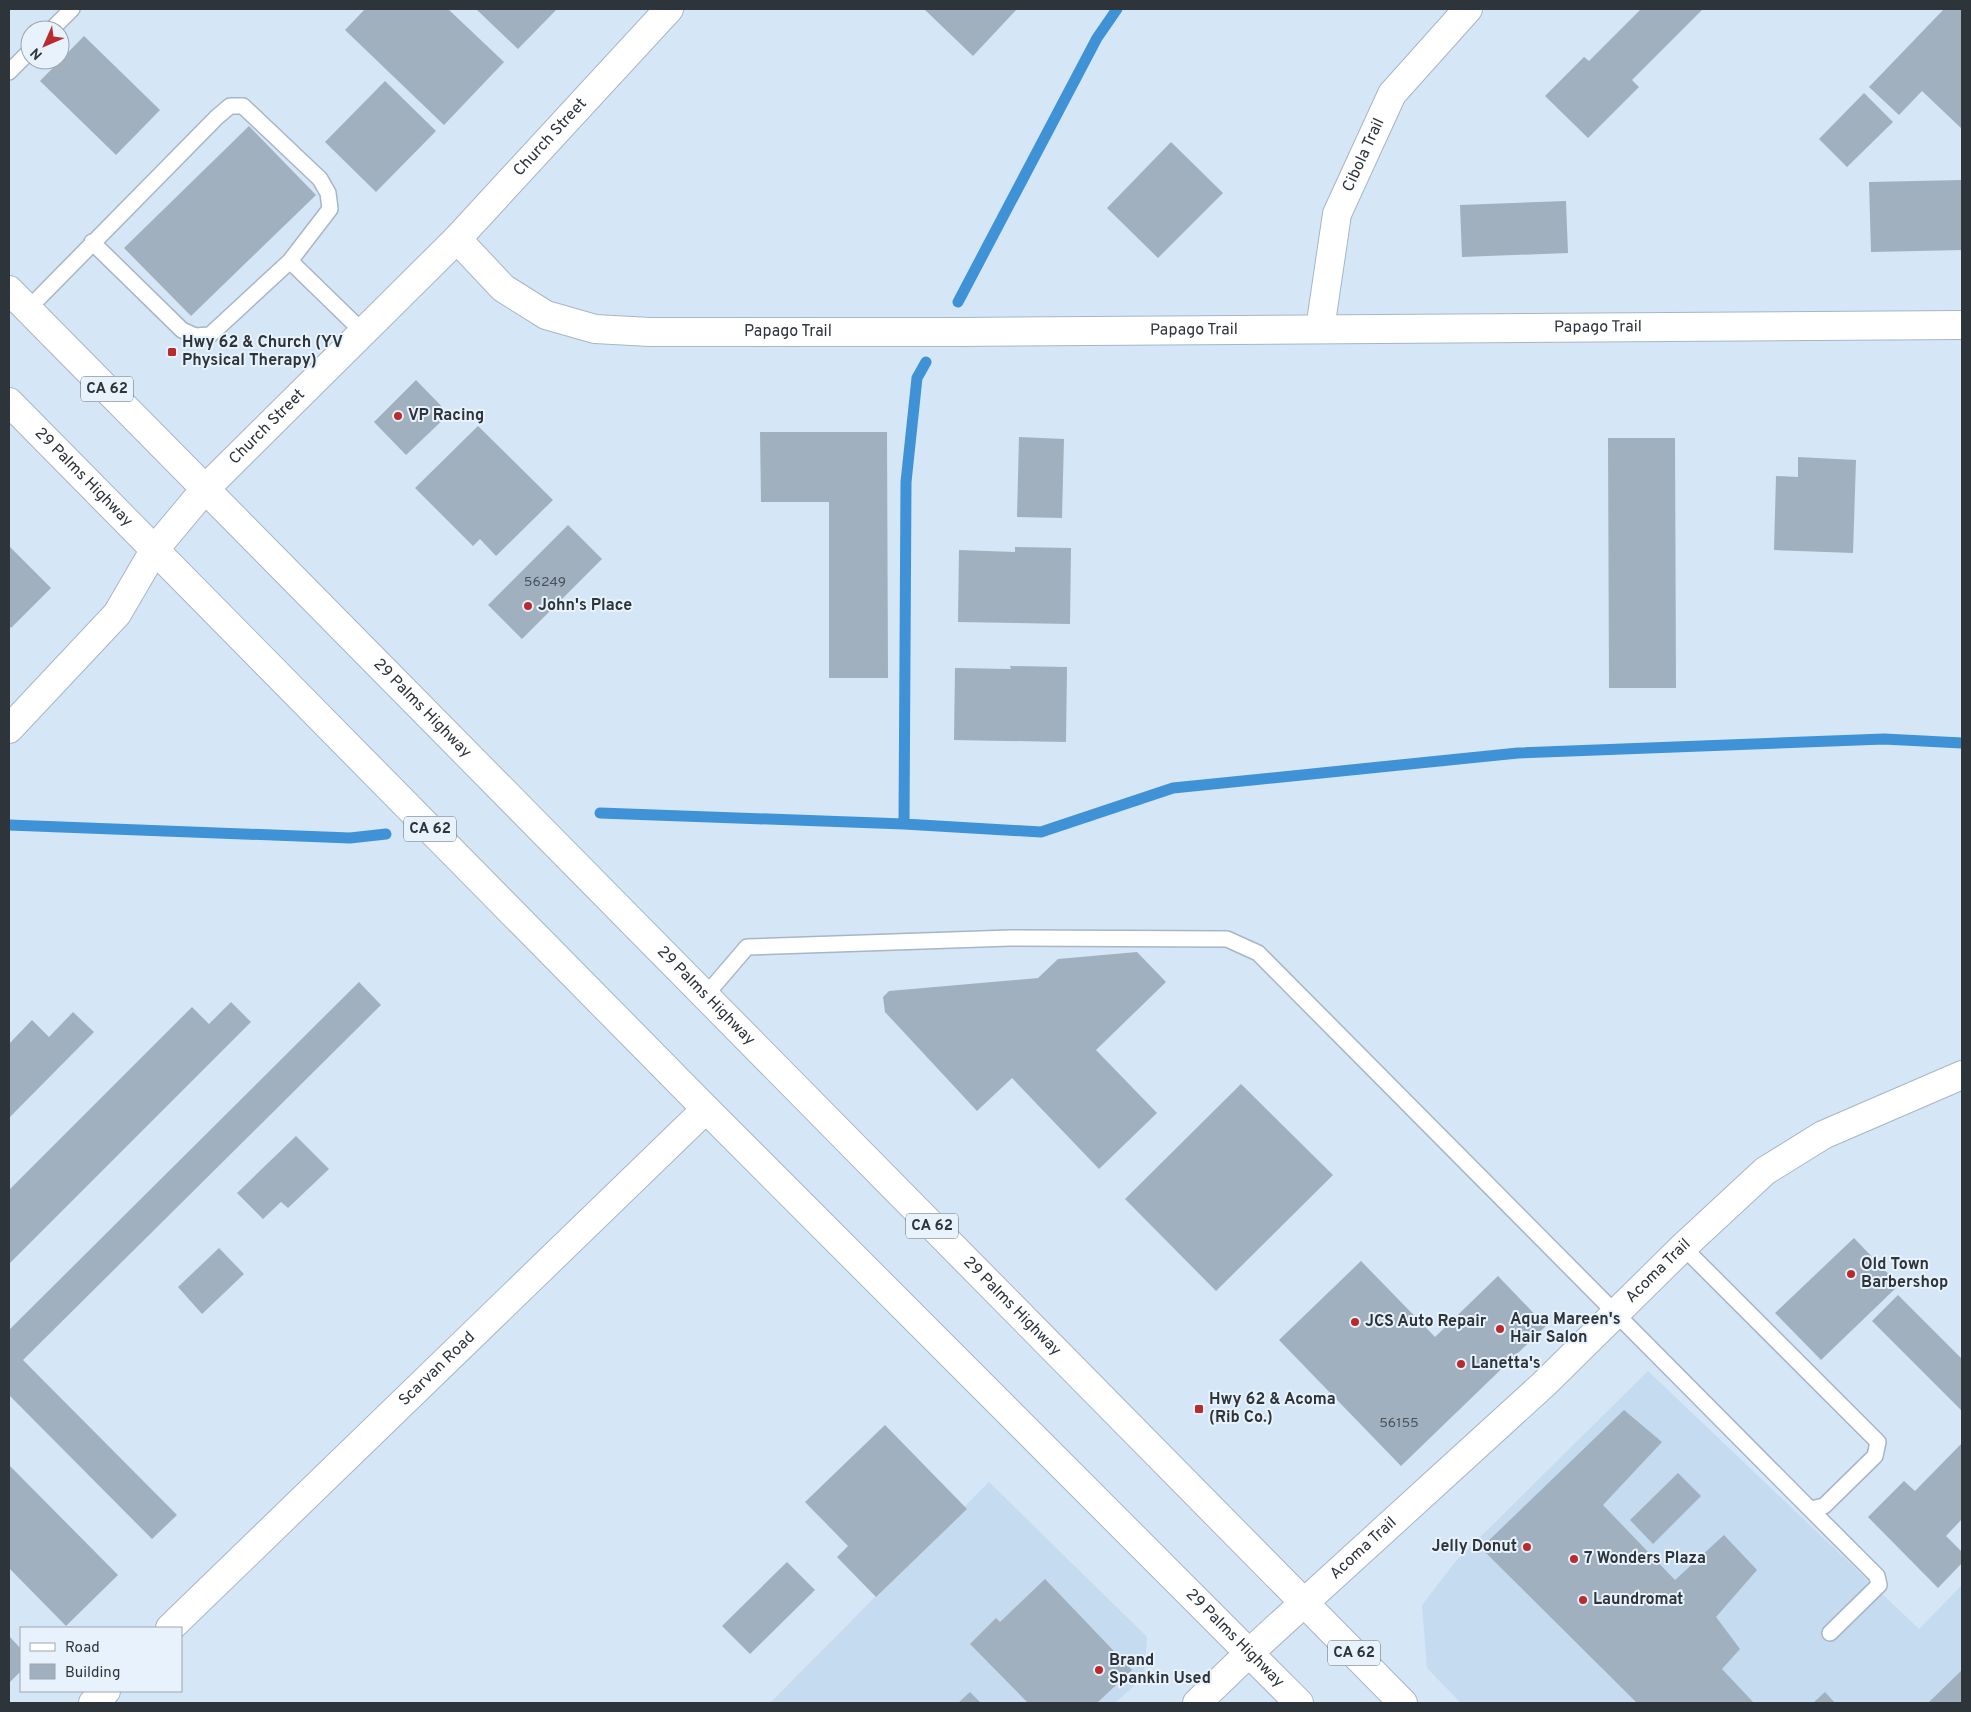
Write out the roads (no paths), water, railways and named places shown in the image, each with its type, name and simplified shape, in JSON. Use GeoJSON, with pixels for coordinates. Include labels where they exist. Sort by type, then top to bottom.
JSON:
{"type":"FeatureCollection","features":[{"type":"Feature","properties":{"kind":"street","name":"Church Street"},"geometry":{"type":"LineString","coordinates":[[9,729],[117,614],[154,549],[206,488],[457,239],[669,9]]}},
{"type":"Feature","properties":{"kind":"street","name":"Cibola Trail"},"geometry":{"type":"LineString","coordinates":[[1320,329],[1337,214],[1392,94],[1468,9]]}},
{"type":"Feature","properties":{"kind":"street","name":"Papago Trail"},"geometry":{"type":"LineString","coordinates":[[457,239],[503,288],[546,315],[595,329],[650,332],[958,332],[1962,325]]}},
{"type":"Feature","properties":{"kind":"street","name":"29 Palms Highway"},"geometry":{"type":"LineString","coordinates":[[9,290],[1403,1703]]}},
{"type":"Feature","properties":{"kind":"street","name":"29 Palms Highway"},"geometry":{"type":"LineString","coordinates":[[9,402],[706,1109],[1300,1703]]}},
{"type":"Feature","properties":{"kind":"street","name":"Acoma Trail"},"geometry":{"type":"LineString","coordinates":[[1196,1703],[1303,1602],[1544,1384],[1765,1171],[1823,1135],[1962,1075]]}},
{"type":"Feature","properties":{"kind":"street","name":"Scarvan Road"},"geometry":{"type":"LineString","coordinates":[[171,1627],[706,1109]]}},
{"type":"Feature","properties":{"kind":"street"},"geometry":{"type":"LineString","coordinates":[[93,1703],[105,1692]]}},
{"type":"Feature","properties":{"kind":"lane"},"geometry":{"type":"LineString","coordinates":[[61,20],[72,9]]}},
{"type":"Feature","properties":{"kind":"lane"},"geometry":{"type":"LineString","coordinates":[[9,72],[20,61]]}},
{"type":"Feature","properties":{"kind":"lane"},"geometry":{"type":"LineString","coordinates":[[28,309],[92,242],[230,106],[243,106],[320,179],[328,194],[330,209],[290,261],[210,334],[194,336],[182,330],[92,242]]}},
{"type":"Feature","properties":{"kind":"lane"},"geometry":{"type":"LineString","coordinates":[[290,261],[362,332]]}},
{"type":"Feature","properties":{"kind":"lane"},"geometry":{"type":"LineString","coordinates":[[705,996],[747,947],[1010,938],[1227,939],[1258,953],[1877,1576],[1879,1585],[1830,1633]]}},
{"type":"Feature","properties":{"kind":"lane"},"geometry":{"type":"LineString","coordinates":[[1683,1248],[1878,1442],[1875,1456],[1824,1506],[1810,1509]]}},
{"type":"Feature","properties":{"kind":"waterway"},"geometry":{"type":"LineString","coordinates":[[958,302],[1097,38],[1117,9]]}},
{"type":"Feature","properties":{"kind":"waterway"},"geometry":{"type":"LineString","coordinates":[[904,824],[906,482],[917,378],[926,362]]}},
{"type":"Feature","properties":{"kind":"waterway"},"geometry":{"type":"LineString","coordinates":[[600,813],[904,824],[1041,832],[1173,788],[1518,753],[1884,739],[1962,743]]}},
{"type":"Feature","properties":{"kind":"waterway"},"geometry":{"type":"LineString","coordinates":[[9,825],[350,838],[386,834]]}},
{"type":"Feature","properties":{"kind":"place","name":"Hwy 62 & Church (YV Physical Therapy)"},"geometry":{"type":"Point","coordinates":[172,352]}},
{"type":"Feature","properties":{"kind":"place","name":"VP Racing"},"geometry":{"type":"Point","coordinates":[398,416]}},
{"type":"Feature","properties":{"kind":"place","name":"John's Place"},"geometry":{"type":"Point","coordinates":[528,606]}},
{"type":"Feature","properties":{"kind":"place","name":"Old Town Barbershop"},"geometry":{"type":"Point","coordinates":[1851,1274]}},
{"type":"Feature","properties":{"kind":"place","name":"JCS Auto Repair"},"geometry":{"type":"Point","coordinates":[1355,1322]}},
{"type":"Feature","properties":{"kind":"place","name":"Aqua Mareen's Hair Salon"},"geometry":{"type":"Point","coordinates":[1500,1329]}},
{"type":"Feature","properties":{"kind":"place","name":"Lanetta's"},"geometry":{"type":"Point","coordinates":[1461,1364]}},
{"type":"Feature","properties":{"kind":"place","name":"Hwy 62 & Acoma (Rib Co.)"},"geometry":{"type":"Point","coordinates":[1199,1409]}},
{"type":"Feature","properties":{"kind":"place","name":"Jelly Donut"},"geometry":{"type":"Point","coordinates":[1527,1547]}},
{"type":"Feature","properties":{"kind":"place","name":"7 Wonders Plaza"},"geometry":{"type":"Point","coordinates":[1574,1559]}},
{"type":"Feature","properties":{"kind":"place","name":"Laundromat"},"geometry":{"type":"Point","coordinates":[1583,1600]}},
{"type":"Feature","properties":{"kind":"place","name":"Brand Spankin Used"},"geometry":{"type":"Point","coordinates":[1099,1670]}}]}
